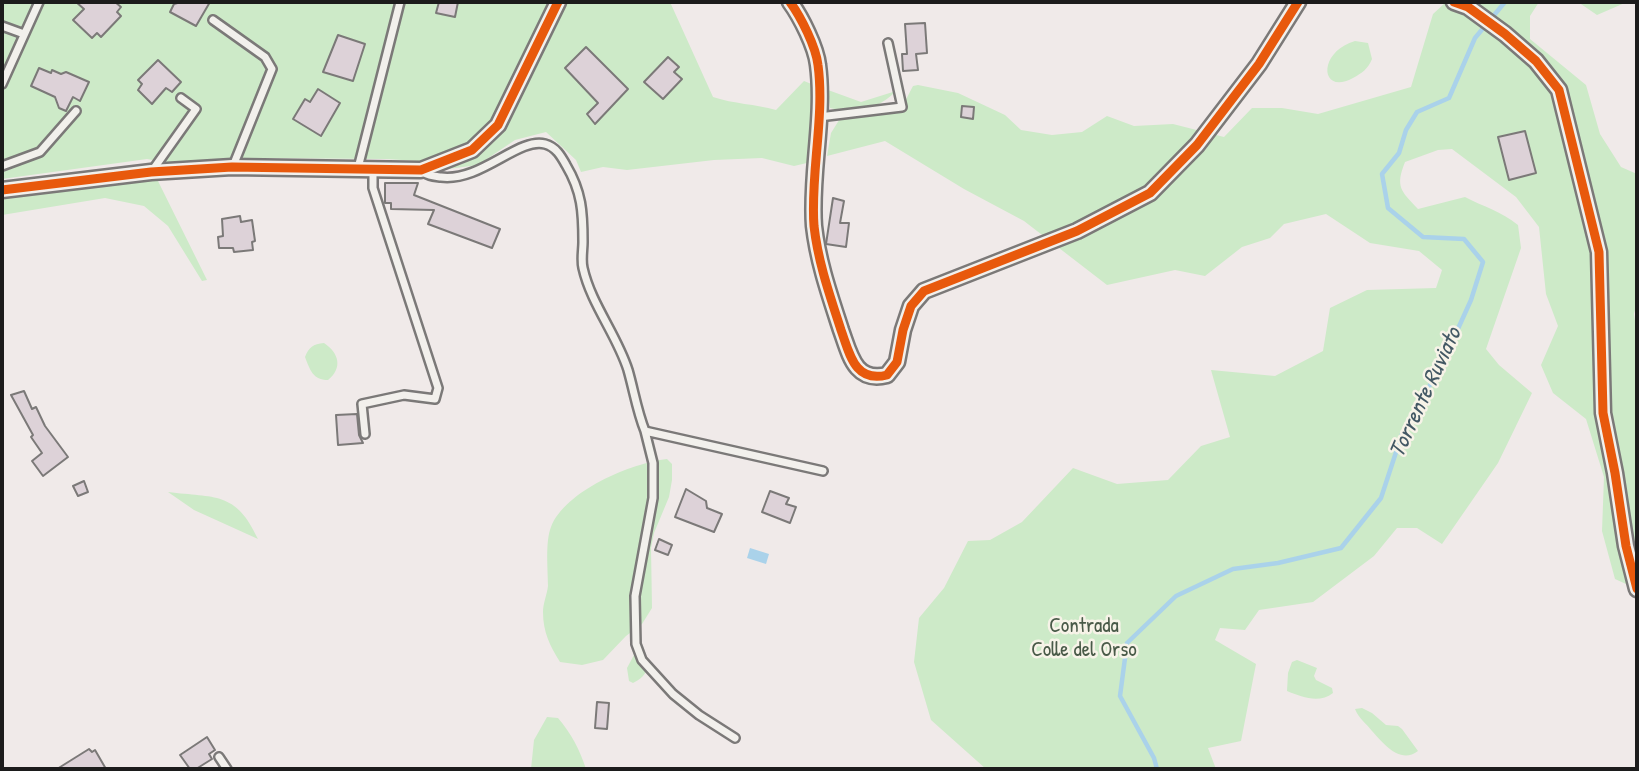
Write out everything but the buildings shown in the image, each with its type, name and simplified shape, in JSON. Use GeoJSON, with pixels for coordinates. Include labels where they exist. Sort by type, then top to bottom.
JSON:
{"type":"FeatureCollection","features":[{"type":"Feature","properties":{"kind":"street"},"geometry":{"type":"LineString","coordinates":[[2,190],[151,172],[232,167],[421,170],[472,150],[498,125],[558,2]]}},
{"type":"Feature","properties":{"kind":"street"},"geometry":{"type":"LineString","coordinates":[[790,2],[799,14],[818,64],[814,224],[820,264],[850,359],[862,373],[874,378],[887,375],[897,362],[911,306],[924,291],[1077,230],[1150,193],[1197,145],[1259,64],[1298,2]]}},
{"type":"Feature","properties":{"kind":"street"},"geometry":{"type":"LineString","coordinates":[[1461,4],[1505,34],[1536,61],[1559,90],[1599,252],[1603,412],[1626,545],[1637,589]]}},
{"type":"Feature","properties":{"kind":"lane"},"geometry":{"type":"LineString","coordinates":[[2,84],[39,2]]}},
{"type":"Feature","properties":{"kind":"lane"},"geometry":{"type":"LineString","coordinates":[[358,168],[400,2]]}},
{"type":"Feature","properties":{"kind":"lane"},"geometry":{"type":"LineString","coordinates":[[214,20],[265,57],[272,69],[232,167]]}},
{"type":"Feature","properties":{"kind":"lane"},"geometry":{"type":"LineString","coordinates":[[2,26],[24,34]]}},
{"type":"Feature","properties":{"kind":"lane"},"geometry":{"type":"LineString","coordinates":[[818,117],[902,107],[888,43]]}},
{"type":"Feature","properties":{"kind":"lane"},"geometry":{"type":"LineString","coordinates":[[151,172],[196,110],[181,98]]}},
{"type":"Feature","properties":{"kind":"lane"},"geometry":{"type":"LineString","coordinates":[[2,166],[40,152],[76,111]]}},
{"type":"Feature","properties":{"kind":"lane"},"geometry":{"type":"LineString","coordinates":[[421,170],[427,175],[448,178],[475,173],[525,145],[541,142],[558,152],[570,172],[582,201],[582,267],[628,369],[635,406],[653,463],[653,498],[635,596],[636,643],[642,660],[673,694],[699,715],[736,738]]}},
{"type":"Feature","properties":{"kind":"lane"},"geometry":{"type":"LineString","coordinates":[[365,434],[362,404],[404,396],[435,399],[438,388],[373,187],[373,168]]}},
{"type":"Feature","properties":{"kind":"lane"},"geometry":{"type":"LineString","coordinates":[[645,431],[823,471]]}},
{"type":"Feature","properties":{"kind":"lane"},"geometry":{"type":"LineString","coordinates":[[219,757],[227,769]]}},
{"type":"Feature","properties":{"kind":"green space"},"geometry":{"type":"Polygon","coordinates":[[[2,2],[670,2],[713,97],[776,110],[804,81],[814,85],[811,162],[794,166],[762,158],[714,160],[627,170],[603,167],[581,172],[576,160],[546,132],[515,140],[478,165],[448,169],[418,161],[386,159],[254,158],[175,164],[147,159],[2,179],[2,2]]]}},
{"type":"Feature","properties":{"kind":"green space","name":"Contrada Colle del Orso"},"geometry":{"type":"Polygon","coordinates":[[[1446,2],[1539,2],[1530,16],[1530,39],[1586,85],[1600,134],[1621,167],[1637,174],[1637,302],[1634,314],[1637,334],[1637,589],[1615,579],[1602,531],[1604,477],[1586,419],[1553,393],[1541,365],[1558,326],[1546,294],[1539,227],[1516,197],[1452,149],[1438,150],[1405,162],[1400,177],[1401,188],[1418,209],[1465,197],[1518,225],[1521,248],[1486,349],[1499,365],[1532,393],[1498,463],[1442,544],[1417,528],[1397,528],[1374,556],[1313,602],[1259,610],[1245,630],[1220,628],[1215,640],[1256,664],[1241,741],[1208,748],[1216,769],[986,769],[931,720],[914,662],[919,618],[944,588],[968,541],[990,540],[1022,522],[1073,468],[1117,484],[1168,480],[1201,446],[1230,437],[1211,370],[1275,376],[1323,351],[1330,308],[1367,290],[1436,288],[1442,270],[1419,251],[1370,243],[1326,214],[1284,224],[1270,238],[1242,247],[1205,276],[1175,270],[1107,285],[1024,221],[964,189],[885,141],[827,156],[831,133],[841,117],[901,109],[913,86],[918,85],[958,93],[1005,115],[1021,130],[1052,135],[1082,132],[1107,116],[1134,126],[1173,124],[1224,137],[1252,108],[1282,108],[1318,114],[1411,87],[1433,14],[1446,2]]]}},
{"type":"Feature","properties":{"kind":"green space"},"geometry":{"type":"Polygon","coordinates":[[[1578,2],[1627,2],[1597,15],[1578,2]]]}},
{"type":"Feature","properties":{"kind":"green space"},"geometry":{"type":"Polygon","coordinates":[[[1355,41],[1368,43],[1372,59],[1364,70],[1353,78],[1342,82],[1334,81],[1327,70],[1329,62],[1343,46],[1355,41]]]}},
{"type":"Feature","properties":{"kind":"green space"},"geometry":{"type":"Polygon","coordinates":[[[828,90],[861,102],[896,91],[874,106],[839,110],[830,108],[828,90]]]}},
{"type":"Feature","properties":{"kind":"green space"},"geometry":{"type":"Polygon","coordinates":[[[156,177],[207,280],[202,281],[168,226],[144,206],[105,198],[2,215],[2,192],[156,177]]]}},
{"type":"Feature","properties":{"kind":"green space"},"geometry":{"type":"Polygon","coordinates":[[[324,343],[333,351],[337,361],[336,371],[328,380],[315,376],[305,357],[312,347],[324,343]]]}},
{"type":"Feature","properties":{"kind":"green space"},"geometry":{"type":"Polygon","coordinates":[[[667,459],[672,464],[672,480],[669,497],[654,533],[651,548],[652,608],[642,624],[603,660],[582,665],[560,662],[548,638],[543,619],[548,586],[547,548],[551,527],[570,502],[601,481],[636,466],[667,459]]]}},
{"type":"Feature","properties":{"kind":"green space"},"geometry":{"type":"Polygon","coordinates":[[[168,492],[211,497],[232,505],[250,523],[258,539],[194,510],[168,492]]]}},
{"type":"Feature","properties":{"kind":"green space"},"geometry":{"type":"Polygon","coordinates":[[[634,655],[648,658],[647,667],[643,676],[633,683],[629,681],[627,668],[634,655]]]}},
{"type":"Feature","properties":{"kind":"green space"},"geometry":{"type":"Polygon","coordinates":[[[1297,660],[1317,668],[1314,676],[1316,680],[1332,688],[1333,693],[1316,699],[1287,691],[1288,673],[1292,662],[1297,660]]]}},
{"type":"Feature","properties":{"kind":"green space"},"geometry":{"type":"Polygon","coordinates":[[[1362,708],[1386,725],[1402,729],[1418,751],[1405,755],[1392,751],[1358,716],[1355,709],[1362,708]]]}},
{"type":"Feature","properties":{"kind":"green space"},"geometry":{"type":"Polygon","coordinates":[[[547,717],[558,718],[563,724],[575,742],[586,769],[531,769],[534,740],[547,717]]]}},
{"type":"Feature","properties":{"kind":"water"},"geometry":{"type":"Polygon","coordinates":[[[750,548],[769,554],[766,564],[747,558],[750,548]]]}},
{"type":"Feature","properties":{"kind":"waterway","name":"Torrente Ruviato"},"geometry":{"type":"LineString","coordinates":[[1157,769],[1154,758],[1120,696],[1127,643],[1176,596],[1233,569],[1278,563],[1341,548],[1381,498],[1402,434],[1442,364],[1471,300],[1483,262],[1464,239],[1423,237],[1388,208],[1382,174],[1399,153],[1406,130],[1417,112],[1449,98],[1475,38],[1505,2]]}},
{"type":"Feature","properties":{"kind":"cycle path"},"geometry":{"type":"LineString","coordinates":[[2,190],[151,172],[232,167],[421,170],[472,150],[498,125],[558,2]]}},
{"type":"Feature","properties":{"kind":"cycle path"},"geometry":{"type":"LineString","coordinates":[[790,2],[807,32],[818,65],[820,105],[813,207],[818,253],[851,357],[861,371],[876,376],[887,375],[897,362],[911,306],[924,291],[1077,231],[1150,193],[1197,145],[1259,64],[1298,2]]}},
{"type":"Feature","properties":{"kind":"cycle path"},"geometry":{"type":"LineString","coordinates":[[1454,2],[1468,7],[1505,34],[1536,61],[1559,90],[1599,252],[1603,413],[1626,546],[1637,589]]}}]}
